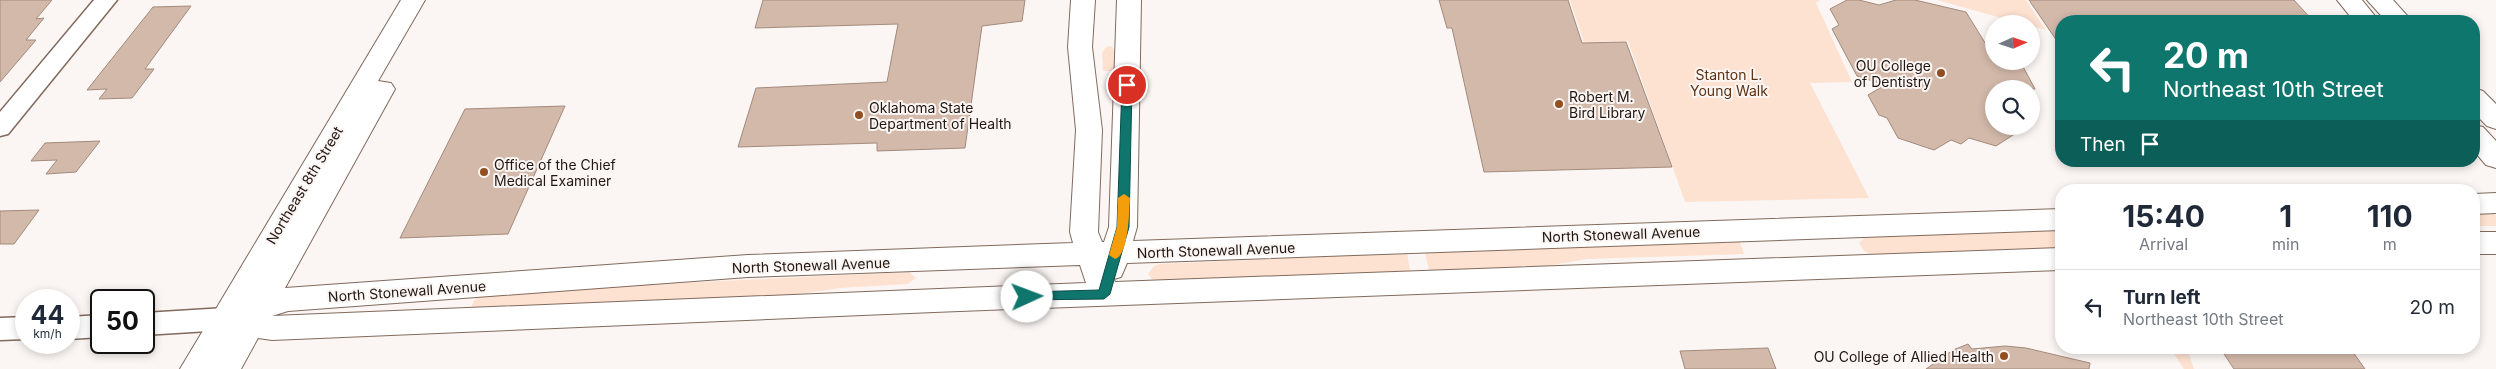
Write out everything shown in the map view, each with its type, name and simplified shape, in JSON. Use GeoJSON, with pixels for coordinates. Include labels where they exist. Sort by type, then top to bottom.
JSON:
{"type":"FeatureCollection","features":[{"type":"Feature","properties":{"kind":"main road","name":"Northeast 8th Street"},"geometry":{"type":"LineString","coordinates":[[225,369],[245,317],[413,0]]}},
{"type":"Feature","properties":{"kind":"main road","name":"Northeast 8th Street"},"geometry":{"type":"LineString","coordinates":[[195,369],[245,317],[432,0]]}},
{"type":"Feature","properties":{"kind":"main road"},"geometry":{"type":"LineString","coordinates":[[1083,0],[1080,47],[1089,130],[1084,232],[1103,254]]}},
{"type":"Feature","properties":{"kind":"main road"},"geometry":{"type":"LineString","coordinates":[[1104,294],[1103,254],[1123,227],[1129,0]]}},
{"type":"Feature","properties":{"kind":"main road"},"geometry":{"type":"LineString","coordinates":[[2349,0],[2362,15]]}},
{"type":"Feature","properties":{"kind":"main road"},"geometry":{"type":"LineString","coordinates":[[2379,0],[2394,15]]}},
{"type":"Feature","properties":{"kind":"main road"},"geometry":{"type":"LineString","coordinates":[[2480,103],[2496,120]]}},
{"type":"Feature","properties":{"kind":"main road"},"geometry":{"type":"LineString","coordinates":[[2480,141],[2496,158]]}},
{"type":"Feature","properties":{"kind":"main road"},"geometry":{"type":"LineString","coordinates":[[2480,204],[2496,203]]}},
{"type":"Feature","properties":{"kind":"main road","name":"North Stonewall Avenue"},"geometry":{"type":"LineString","coordinates":[[245,317],[288,299],[748,266],[2055,219]]}},
{"type":"Feature","properties":{"kind":"main road"},"geometry":{"type":"LineString","coordinates":[[2480,243],[2496,243]]}},
{"type":"Feature","properties":{"kind":"main road","name":"North Stonewall Avenue"},"geometry":{"type":"LineString","coordinates":[[245,317],[272,328],[1104,294],[2055,259]]}},
{"type":"Feature","properties":{"kind":"street"},"geometry":{"type":"LineString","coordinates":[[0,128],[106,0]]}},
{"type":"Feature","properties":{"kind":"street","name":"North Stonewall Avenue"},"geometry":{"type":"LineString","coordinates":[[155,323],[245,317]]}},
{"type":"Feature","properties":{"kind":"street"},"geometry":{"type":"LineString","coordinates":[[0,329],[15,328]]}},
{"type":"Feature","properties":{"kind":"green space","name":"Stanton L. Young Walk"},"geometry":{"type":"Polygon","coordinates":[[[1570,0],[1820,0],[1816,3],[1852,82],[1810,83],[1869,198],[1685,202],[1628,41],[1584,42],[1570,0]]]}},
{"type":"Feature","properties":{"kind":"green space"},"geometry":{"type":"Polygon","coordinates":[[[1937,0],[2026,0],[2036,15],[1991,15],[1937,0]]]}},
{"type":"Feature","properties":{"kind":"green space"},"geometry":{"type":"Polygon","coordinates":[[[2040,21],[2046,30],[2040,28],[2040,21]]]}},
{"type":"Feature","properties":{"kind":"green space"},"geometry":{"type":"Polygon","coordinates":[[[1112,46],[1115,53],[1114,71],[1103,71],[1102,53],[1106,47],[1112,46]]]}},
{"type":"Feature","properties":{"kind":"green space"},"geometry":{"type":"Polygon","coordinates":[[[2494,213],[2496,216],[2496,226],[2480,226],[2480,214],[2494,213]]]}},
{"type":"Feature","properties":{"kind":"green space"},"geometry":{"type":"Polygon","coordinates":[[[2055,230],[2055,249],[1877,255],[1862,249],[1859,243],[1865,237],[2055,230]]]}},
{"type":"Feature","properties":{"kind":"green space"},"geometry":{"type":"Polygon","coordinates":[[[1740,242],[1744,254],[1587,259],[1513,272],[1430,274],[1425,253],[1740,242]]]}},
{"type":"Feature","properties":{"kind":"green space"},"geometry":{"type":"Polygon","coordinates":[[[1407,253],[1411,276],[1159,282],[1152,279],[1148,274],[1154,266],[1160,264],[1407,253]]]}},
{"type":"Feature","properties":{"kind":"green space"},"geometry":{"type":"Polygon","coordinates":[[[909,272],[916,278],[907,284],[840,288],[766,299],[471,309],[474,300],[489,292],[909,272]]]}},
{"type":"Feature","properties":{"kind":"green space"},"geometry":{"type":"Polygon","coordinates":[[[2174,354],[2189,354],[2194,369],[2184,369],[2174,354]]]}},
{"type":"Feature","properties":{"kind":"building"},"geometry":{"type":"Polygon","coordinates":[[[0,0],[52,0],[36,19],[44,18],[26,40],[36,40],[0,82],[0,0]]]}},
{"type":"Feature","properties":{"kind":"building","name":"Oklahoma State Department of Health"},"geometry":{"type":"Polygon","coordinates":[[[763,0],[1025,0],[1022,21],[982,26],[965,148],[877,151],[877,143],[738,147],[756,88],[887,82],[898,24],[755,28],[763,0]]]}},
{"type":"Feature","properties":{"kind":"building","name":"Robert M. Bird Library"},"geometry":{"type":"Polygon","coordinates":[[[1439,0],[1568,0],[1582,43],[1626,42],[1672,167],[1484,172],[1452,28],[1447,28],[1439,0]]]}},
{"type":"Feature","properties":{"kind":"building","name":"OU College of Dentistry"},"geometry":{"type":"Polygon","coordinates":[[[1847,0],[1859,0],[1879,5],[1896,0],[1915,0],[1966,12],[1985,43],[1985,70],[2025,70],[2030,80],[1985,80],[1985,135],[2013,135],[1996,146],[1969,138],[1961,144],[1951,140],[1934,150],[1898,138],[1887,118],[1879,115],[1868,95],[1885,85],[1857,76],[1832,29],[1839,25],[1830,9],[1847,0]]]}},
{"type":"Feature","properties":{"kind":"building"},"geometry":{"type":"Polygon","coordinates":[[[2029,0],[2294,0],[2308,15],[2055,15],[2055,38],[2029,0]]]}},
{"type":"Feature","properties":{"kind":"building"},"geometry":{"type":"Polygon","coordinates":[[[191,6],[145,69],[154,69],[132,98],[99,99],[107,89],[87,90],[153,7],[191,6]]]}},
{"type":"Feature","properties":{"kind":"building","name":"Office of the Chief Medical Examiner"},"geometry":{"type":"Polygon","coordinates":[[[565,106],[508,234],[400,238],[465,109],[565,106]]]}},
{"type":"Feature","properties":{"kind":"building"},"geometry":{"type":"Polygon","coordinates":[[[100,141],[76,172],[46,174],[57,160],[31,161],[45,143],[100,141]]]}},
{"type":"Feature","properties":{"kind":"building"},"geometry":{"type":"Polygon","coordinates":[[[39,210],[14,244],[0,244],[0,211],[39,210]]]}},
{"type":"Feature","properties":{"kind":"building","name":"OU College of Allied Health"},"geometry":{"type":"Polygon","coordinates":[[[1968,344],[1972,349],[2005,346],[2026,348],[2090,363],[2089,369],[1926,369],[1953,350],[1968,344]]]}},
{"type":"Feature","properties":{"kind":"building"},"geometry":{"type":"Polygon","coordinates":[[[1768,348],[1776,369],[1685,369],[1680,351],[1768,348]]]}},
{"type":"Feature","properties":{"kind":"building"},"geometry":{"type":"Polygon","coordinates":[[[2224,354],[2354,354],[2365,369],[2234,369],[2224,354]]]}},
{"type":"Feature","properties":{"kind":"slow traffic"},"geometry":{"type":"LineString","coordinates":[[1115,255],[1123,227],[1124,198]]}},
{"type":"Feature","properties":{"kind":"place","name":"OU College of Dentistry"},"geometry":{"type":"Point","coordinates":[1941,73]}},
{"type":"Feature","properties":{"kind":"place","name":"Robert M. Bird Library"},"geometry":{"type":"Point","coordinates":[1559,104]}},
{"type":"Feature","properties":{"kind":"place","name":"Oklahoma State Department of Health"},"geometry":{"type":"Point","coordinates":[859,115]}},
{"type":"Feature","properties":{"kind":"place","name":"Office of the Chief Medical Examiner"},"geometry":{"type":"Point","coordinates":[484,172]}},
{"type":"Feature","properties":{"kind":"place","name":"OU College of Allied Health"},"geometry":{"type":"Point","coordinates":[2004,356]}},
{"type":"Feature","properties":{"kind":"route"},"geometry":{"type":"LineString","coordinates":[[1027,297],[1104,294],[1123,227],[1127,85]]}}]}
